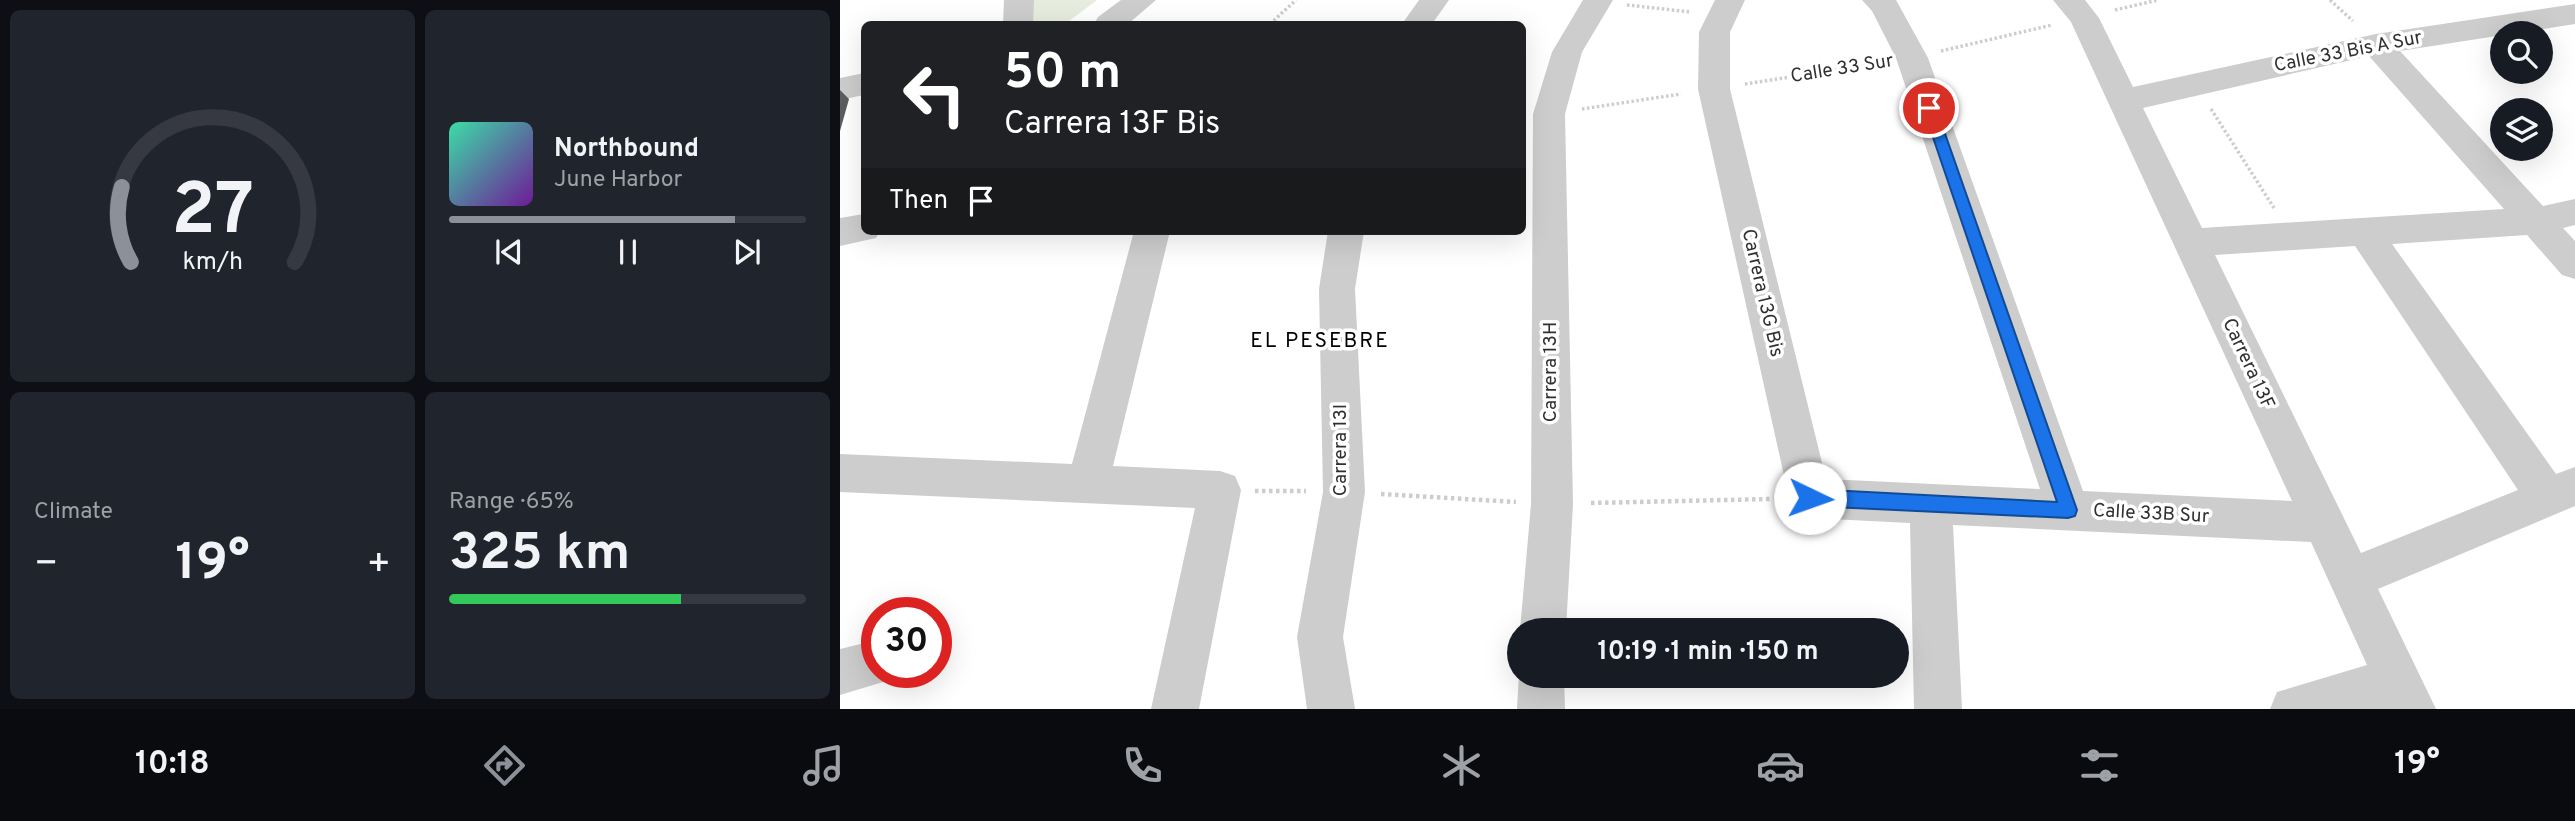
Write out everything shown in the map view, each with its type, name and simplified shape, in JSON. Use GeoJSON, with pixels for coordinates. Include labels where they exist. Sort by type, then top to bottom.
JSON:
{"type":"FeatureCollection","features":[{"type":"Feature","properties":{"kind":"street"},"geometry":{"type":"LineString","coordinates":[[1018,21],[1019,0]]}},
{"type":"Feature","properties":{"kind":"street"},"geometry":{"type":"LineString","coordinates":[[1113,21],[1141,0]]}},
{"type":"Feature","properties":{"kind":"street"},"geometry":{"type":"LineString","coordinates":[[1419,21],[1434,0]]}},
{"type":"Feature","properties":{"kind":"street"},"geometry":{"type":"LineString","coordinates":[[1877,0],[1884,5],[1912,58],[2068,510]]}},
{"type":"Feature","properties":{"kind":"street","name":"Carrera 13H"},"geometry":{"type":"LineString","coordinates":[[1543,618],[1552,504],[1549,114],[1567,52],[1597,1]]}},
{"type":"Feature","properties":{"kind":"street","name":"Carrera 13G Bis"},"geometry":{"type":"LineString","coordinates":[[1724,8],[1710,45],[1714,89],[1810,498]]}},
{"type":"Feature","properties":{"kind":"street","name":"Carrera 13F"},"geometry":{"type":"LineString","coordinates":[[2076,9],[2123,101],[2405,694]]}},
{"type":"Feature","properties":{"kind":"street","name":"Calle 33 Bis A Sur"},"geometry":{"type":"LineString","coordinates":[[2123,101],[2376,44],[2575,14]]}},
{"type":"Feature","properties":{"kind":"street"},"geometry":{"type":"LineString","coordinates":[[2376,44],[2575,265]]}},
{"type":"Feature","properties":{"kind":"street"},"geometry":{"type":"LineString","coordinates":[[840,89],[861,85]]}},
{"type":"Feature","properties":{"kind":"street"},"geometry":{"type":"LineString","coordinates":[[2190,243],[2535,221],[2575,212]]}},
{"type":"Feature","properties":{"kind":"street"},"geometry":{"type":"LineString","coordinates":[[840,232],[861,228]]}},
{"type":"Feature","properties":{"kind":"street"},"geometry":{"type":"LineString","coordinates":[[2350,579],[2561,491],[2364,232]]}},
{"type":"Feature","properties":{"kind":"street"},"geometry":{"type":"LineString","coordinates":[[1088,484],[1151,235]]}},
{"type":"Feature","properties":{"kind":"street","name":"Carrera 13I"},"geometry":{"type":"LineString","coordinates":[[1331,709],[1320,637],[1344,492],[1337,289],[1345,235]]}},
{"type":"Feature","properties":{"kind":"street"},"geometry":{"type":"LineString","coordinates":[[840,473],[1220,490],[1175,709]]}},
{"type":"Feature","properties":{"kind":"street","name":"Calle 33B Sur"},"geometry":{"type":"LineString","coordinates":[[1810,498],[2323,523]]}},
{"type":"Feature","properties":{"kind":"street"},"geometry":{"type":"LineString","coordinates":[[1931,504],[1938,709]]}},
{"type":"Feature","properties":{"kind":"street"},"geometry":{"type":"LineString","coordinates":[[840,671],[861,666]]}},
{"type":"Feature","properties":{"kind":"street"},"geometry":{"type":"LineString","coordinates":[[1541,688],[1541,709]]}},
{"type":"Feature","properties":{"kind":"street"},"geometry":{"type":"LineString","coordinates":[[2294,709],[2405,694]]}},
{"type":"Feature","properties":{"kind":"path"},"geometry":{"type":"LineString","coordinates":[[1273,21],[1296,0]]}},
{"type":"Feature","properties":{"kind":"path","name":"Calle 33 Sur"},"geometry":{"type":"LineString","coordinates":[[1549,114],[1912,58],[2076,9],[2158,0]]}},
{"type":"Feature","properties":{"kind":"path"},"geometry":{"type":"LineString","coordinates":[[1597,1],[1724,8]]}},
{"type":"Feature","properties":{"kind":"path"},"geometry":{"type":"LineString","coordinates":[[2196,85],[2292,236]]}},
{"type":"Feature","properties":{"kind":"green space"},"geometry":{"type":"Polygon","coordinates":[[[1032,0],[1097,0],[1069,21],[1029,21],[1032,0]]]}},
{"type":"Feature","properties":{"kind":"district","name":"EL PESEBRE"},"geometry":{"type":"Point","coordinates":[1320,341]}},
{"type":"Feature","properties":{"kind":"route"},"geometry":{"type":"LineString","coordinates":[[1810,498],[2068,510],[1929,108]]}}]}
